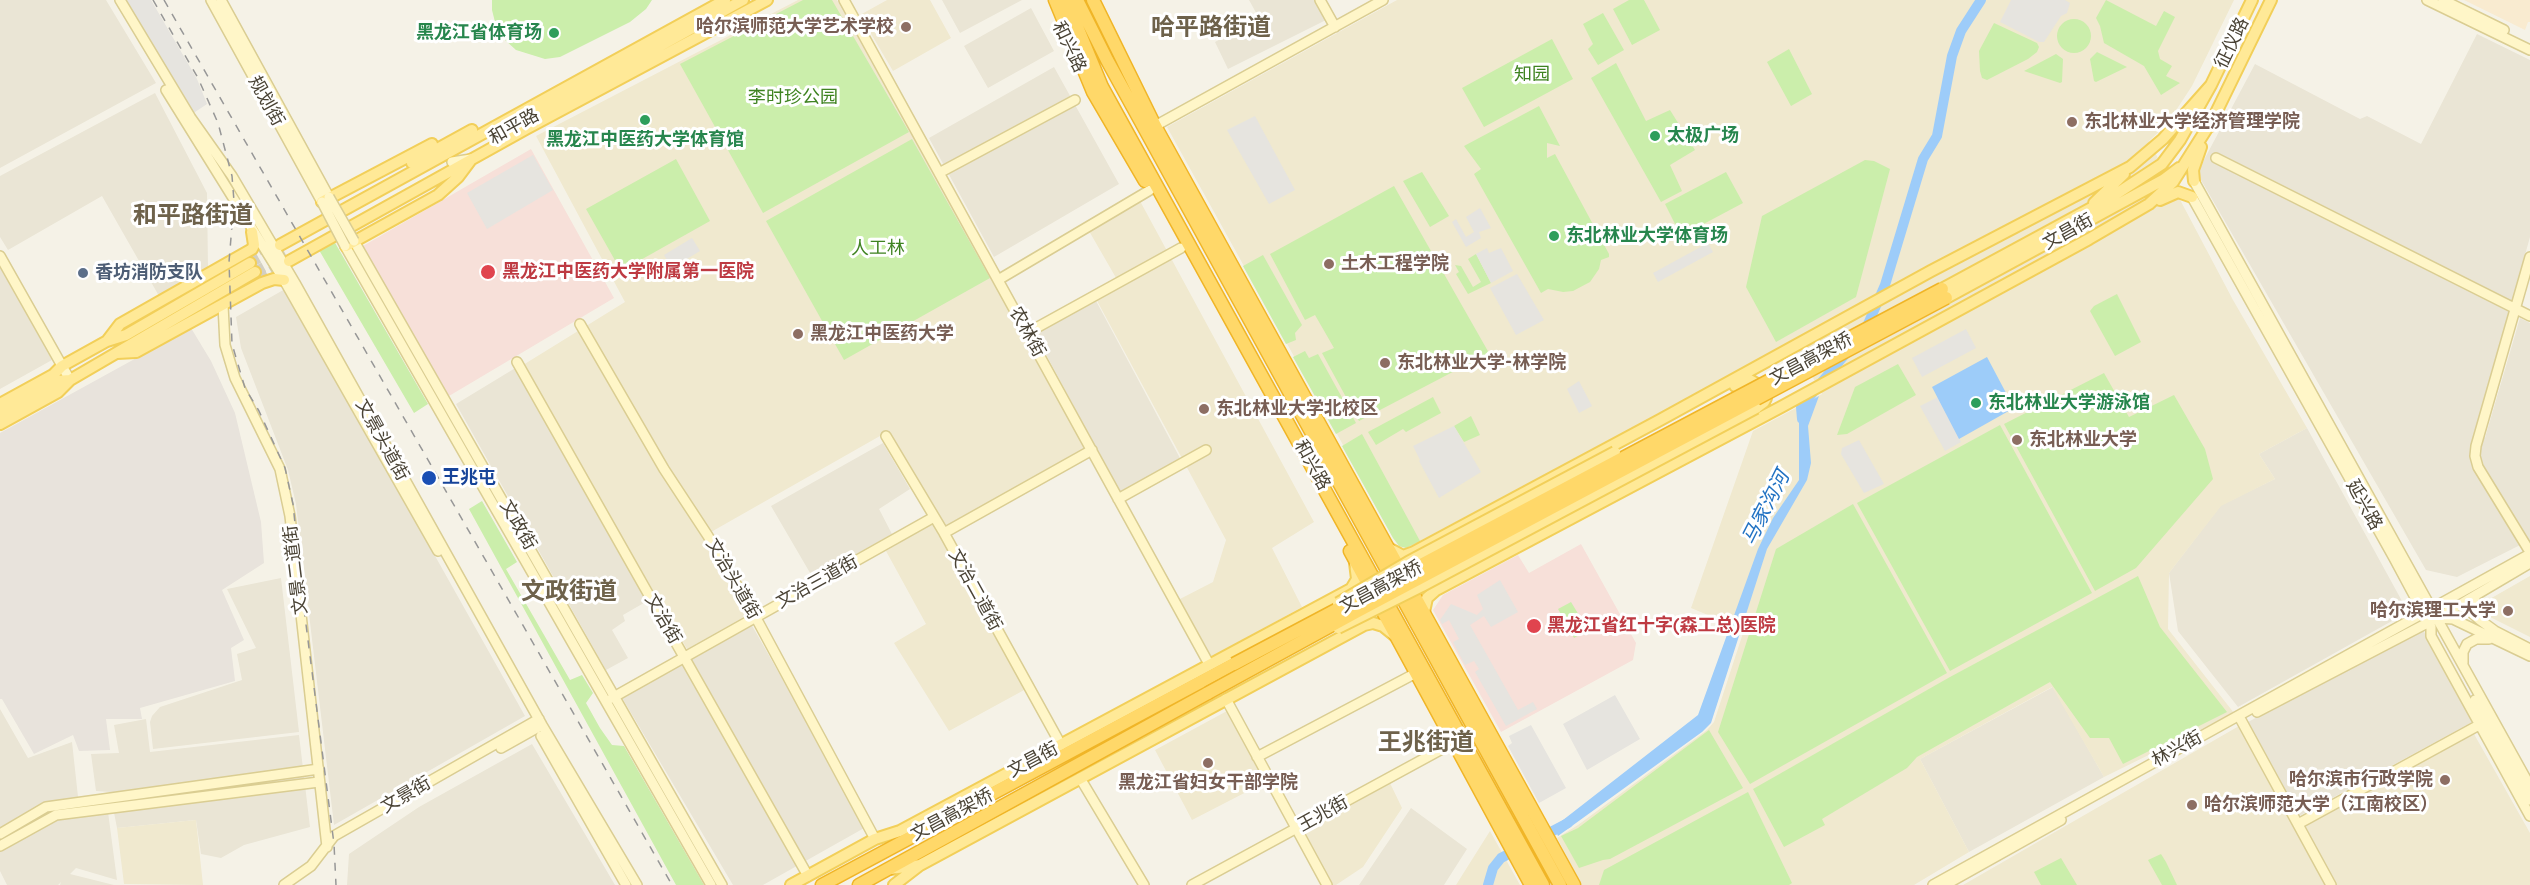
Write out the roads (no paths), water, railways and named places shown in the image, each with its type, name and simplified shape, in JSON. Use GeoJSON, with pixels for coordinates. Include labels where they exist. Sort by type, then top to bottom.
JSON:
{"type":"FeatureCollection","features":[{"type":"Feature","properties":{"kind":"highway","name":"和兴路"},"geometry":{"type":"LineString","coordinates":[[1047,0],[1065,43],[1097,90],[1509,835]]}},
{"type":"Feature","properties":{"kind":"highway","name":"和兴路"},"geometry":{"type":"LineString","coordinates":[[1055,0],[1122,143],[1355,559],[1453,743],[1509,835]]}},
{"type":"Feature","properties":{"kind":"highway","name":"和兴路"},"geometry":{"type":"LineString","coordinates":[[1066,0],[1087,36],[1097,90]]}},
{"type":"Feature","properties":{"kind":"highway"},"geometry":{"type":"LineString","coordinates":[[1077,0],[1087,36],[1104,54],[1157,130]]}},
{"type":"Feature","properties":{"kind":"highway","name":"和兴路"},"geometry":{"type":"LineString","coordinates":[[1093,0],[1157,130],[1386,548],[1424,612],[1532,821]]}},
{"type":"Feature","properties":{"kind":"highway"},"geometry":{"type":"LineString","coordinates":[[1104,54],[1464,710],[1549,852],[1574,885]]}},
{"type":"Feature","properties":{"kind":"highway","name":"文昌高架桥"},"geometry":{"type":"LineString","coordinates":[[822,885],[1234,664],[1944,294]]}},
{"type":"Feature","properties":{"kind":"highway","name":"文昌高架桥"},"geometry":{"type":"LineString","coordinates":[[859,885],[1356,612],[1944,294]]}},
{"type":"Feature","properties":{"kind":"highway"},"geometry":{"type":"LineString","coordinates":[[1386,548],[1431,650]]}},
{"type":"Feature","properties":{"kind":"highway"},"geometry":{"type":"LineString","coordinates":[[1464,710],[1484,725]]}},
{"type":"Feature","properties":{"kind":"highway"},"geometry":{"type":"LineString","coordinates":[[1509,835],[1526,865],[1543,885]]}},
{"type":"Feature","properties":{"kind":"highway"},"geometry":{"type":"LineString","coordinates":[[1549,852],[1560,885]]}},
{"type":"Feature","properties":{"kind":"highway"},"geometry":{"type":"LineString","coordinates":[[1526,865],[1531,885]]}},
{"type":"Feature","properties":{"kind":"main road","name":"文景头道街"},"geometry":{"type":"LineString","coordinates":[[114,0],[252,231],[284,280],[538,724],[637,885]]}},
{"type":"Feature","properties":{"kind":"main road","name":"文景头道街"},"geometry":{"type":"LineString","coordinates":[[120,0],[191,118],[232,176],[295,283],[626,885]]}},
{"type":"Feature","properties":{"kind":"main road","name":"规划街"},"geometry":{"type":"LineString","coordinates":[[211,0],[326,199]]}},
{"type":"Feature","properties":{"kind":"main road","name":"规划街"},"geometry":{"type":"LineString","coordinates":[[221,0],[326,199]]}},
{"type":"Feature","properties":{"kind":"main road"},"geometry":{"type":"LineString","coordinates":[[283,251],[712,0]]}},
{"type":"Feature","properties":{"kind":"main road","name":"和平路"},"geometry":{"type":"LineString","coordinates":[[283,251],[448,153],[725,0]]}},
{"type":"Feature","properties":{"kind":"main road","name":"和平路"},"geometry":{"type":"LineString","coordinates":[[448,153],[482,145],[743,0]]}},
{"type":"Feature","properties":{"kind":"main road"},"geometry":{"type":"LineString","coordinates":[[283,251],[472,158],[767,0]]}},
{"type":"Feature","properties":{"kind":"main road","name":"农林街"},"geometry":{"type":"LineString","coordinates":[[844,0],[1209,664]]}},
{"type":"Feature","properties":{"kind":"main road"},"geometry":{"type":"LineString","coordinates":[[1320,0],[1335,27]]}},
{"type":"Feature","properties":{"kind":"main road"},"geometry":{"type":"LineString","coordinates":[[1157,130],[1383,0]]}},
{"type":"Feature","properties":{"kind":"main road","name":"征仪路"},"geometry":{"type":"LineString","coordinates":[[2211,85],[2252,0]]}},
{"type":"Feature","properties":{"kind":"main road"},"geometry":{"type":"LineString","coordinates":[[2194,181],[2196,160],[2211,122],[2271,0]]}},
{"type":"Feature","properties":{"kind":"main road"},"geometry":{"type":"LineString","coordinates":[[2427,0],[2530,50]]}},
{"type":"Feature","properties":{"kind":"main road"},"geometry":{"type":"LineString","coordinates":[[2443,0],[2530,43]]}},
{"type":"Feature","properties":{"kind":"main road"},"geometry":{"type":"LineString","coordinates":[[2087,210],[2130,167],[2163,139],[2211,85]]}},
{"type":"Feature","properties":{"kind":"main road","name":"文昌街"},"geometry":{"type":"LineString","coordinates":[[1944,294],[2142,179],[2162,164],[2180,140],[2211,85]]}},
{"type":"Feature","properties":{"kind":"main road"},"geometry":{"type":"LineString","coordinates":[[939,173],[1074,100]]}},
{"type":"Feature","properties":{"kind":"main road"},"geometry":{"type":"LineString","coordinates":[[2100,233],[2149,204],[2165,190],[2211,122]]}},
{"type":"Feature","properties":{"kind":"main road"},"geometry":{"type":"LineString","coordinates":[[326,199],[438,141],[448,153],[472,158]]}},
{"type":"Feature","properties":{"kind":"main road"},"geometry":{"type":"LineString","coordinates":[[350,244],[438,195],[458,177],[482,145]]}},
{"type":"Feature","properties":{"kind":"main road"},"geometry":{"type":"LineString","coordinates":[[2216,158],[2530,316]]}},
{"type":"Feature","properties":{"kind":"main road","name":"文昌街"},"geometry":{"type":"LineString","coordinates":[[1944,294],[1987,277],[2163,180],[2186,161]]}},
{"type":"Feature","properties":{"kind":"main road"},"geometry":{"type":"LineString","coordinates":[[1386,548],[1403,556],[1432,543],[1931,271],[2130,167]]}},
{"type":"Feature","properties":{"kind":"main road","name":"延兴路"},"geometry":{"type":"LineString","coordinates":[[2194,181],[2430,618],[2431,636],[2530,816]]}},
{"type":"Feature","properties":{"kind":"main road"},"geometry":{"type":"LineString","coordinates":[[998,280],[1150,190]]}},
{"type":"Feature","properties":{"kind":"main road"},"geometry":{"type":"LineString","coordinates":[[1424,612],[1431,593],[1455,580],[1629,489],[2173,194],[2183,193],[2192,197]]}},
{"type":"Feature","properties":{"kind":"main road","name":"延兴路"},"geometry":{"type":"LineString","coordinates":[[2192,197],[2430,618],[2463,665],[2530,786]]}},
{"type":"Feature","properties":{"kind":"main road","name":"文政街"},"geometry":{"type":"LineString","coordinates":[[326,199],[711,885]]}},
{"type":"Feature","properties":{"kind":"main road"},"geometry":{"type":"LineString","coordinates":[[107,341],[120,324],[252,249],[254,240],[252,231]]}},
{"type":"Feature","properties":{"kind":"main road","name":"文政街"},"geometry":{"type":"LineString","coordinates":[[350,244],[615,696],[722,885]]}},
{"type":"Feature","properties":{"kind":"main road"},"geometry":{"type":"LineString","coordinates":[[1027,333],[1181,248]]}},
{"type":"Feature","properties":{"kind":"main road"},"geometry":{"type":"LineString","coordinates":[[1987,277],[2007,268],[2061,254]]}},
{"type":"Feature","properties":{"kind":"main road"},"geometry":{"type":"LineString","coordinates":[[0,256],[70,380]]}},
{"type":"Feature","properties":{"kind":"main road"},"geometry":{"type":"LineString","coordinates":[[2430,618],[2530,553],[2478,467],[2475,456],[2530,257]]}},
{"type":"Feature","properties":{"kind":"main road"},"geometry":{"type":"LineString","coordinates":[[0,404],[53,375],[62,366],[107,341],[253,268],[134,348],[117,353],[70,380],[58,392],[0,424]]}},
{"type":"Feature","properties":{"kind":"main road"},"geometry":{"type":"LineString","coordinates":[[117,353],[136,352],[262,283],[274,279],[284,280]]}},
{"type":"Feature","properties":{"kind":"main road","name":"文景二道街"},"geometry":{"type":"LineString","coordinates":[[223,305],[225,345],[235,378],[280,469],[290,516],[327,847]]}},
{"type":"Feature","properties":{"kind":"main road","name":"文治头道街"},"geometry":{"type":"LineString","coordinates":[[580,324],[664,469],[708,536],[755,616],[875,839]]}},
{"type":"Feature","properties":{"kind":"main road","name":"文治街"},"geometry":{"type":"LineString","coordinates":[[517,362],[808,876]]}},
{"type":"Feature","properties":{"kind":"main road"},"geometry":{"type":"LineString","coordinates":[[0,396],[49,369],[62,366]]}},
{"type":"Feature","properties":{"kind":"main road"},"geometry":{"type":"LineString","coordinates":[[0,414],[57,381],[70,380]]}},
{"type":"Feature","properties":{"kind":"main road"},"geometry":{"type":"LineString","coordinates":[[1299,645],[1422,586],[1756,408],[1764,402],[1765,395],[1759,385],[1750,380],[1688,412],[1660,420]]}},
{"type":"Feature","properties":{"kind":"main road","name":"文治二道街"},"geometry":{"type":"LineString","coordinates":[[886,436],[944,533],[1061,745]]}},
{"type":"Feature","properties":{"kind":"main road"},"geometry":{"type":"LineString","coordinates":[[944,533],[1092,450]]}},
{"type":"Feature","properties":{"kind":"main road"},"geometry":{"type":"LineString","coordinates":[[1118,499],[1206,450]]}},
{"type":"Feature","properties":{"kind":"main road"},"geometry":{"type":"LineString","coordinates":[[1291,634],[1408,562],[1615,452],[1628,452],[1637,464],[1639,473],[1629,489]]}},
{"type":"Feature","properties":{"kind":"main road","name":"文治三道街"},"geometry":{"type":"LineString","coordinates":[[606,701],[934,517]]}},
{"type":"Feature","properties":{"kind":"main road"},"geometry":{"type":"LineString","coordinates":[[1432,543],[1424,555],[1427,568],[1435,577],[1455,580]]}},
{"type":"Feature","properties":{"kind":"main road","name":"文昌街"},"geometry":{"type":"LineString","coordinates":[[791,885],[875,839],[900,831],[1327,602],[1356,583],[1355,559]]}},
{"type":"Feature","properties":{"kind":"main road"},"geometry":{"type":"LineString","coordinates":[[2430,618],[2478,594],[2530,563]]}},
{"type":"Feature","properties":{"kind":"main road"},"geometry":{"type":"LineString","coordinates":[[2478,594],[2471,607],[2476,617],[2495,631],[2530,649]]}},
{"type":"Feature","properties":{"kind":"main road"},"geometry":{"type":"LineString","coordinates":[[1327,602],[1339,601],[1347,608],[1353,624],[1346,634]]}},
{"type":"Feature","properties":{"kind":"main road"},"geometry":{"type":"LineString","coordinates":[[2430,618],[2452,619],[2530,656]]}},
{"type":"Feature","properties":{"kind":"main road"},"geometry":{"type":"LineString","coordinates":[[2430,618],[2530,800]]}},
{"type":"Feature","properties":{"kind":"main road","name":"林兴街"},"geometry":{"type":"LineString","coordinates":[[1949,884],[2241,720],[2430,618]]}},
{"type":"Feature","properties":{"kind":"main road","name":"林兴街"},"geometry":{"type":"LineString","coordinates":[[1933,885],[2430,618]]}},
{"type":"Feature","properties":{"kind":"main road"},"geometry":{"type":"LineString","coordinates":[[896,884],[920,865],[1346,634],[1374,623],[1383,626],[1396,637]]}},
{"type":"Feature","properties":{"kind":"main road"},"geometry":{"type":"LineString","coordinates":[[2463,665],[2464,648],[2470,642],[2482,638],[2499,642]]}},
{"type":"Feature","properties":{"kind":"main road"},"geometry":{"type":"LineString","coordinates":[[1257,757],[1416,673]]}},
{"type":"Feature","properties":{"kind":"main road"},"geometry":{"type":"LineString","coordinates":[[1226,699],[1327,885]]}},
{"type":"Feature","properties":{"kind":"main road"},"geometry":{"type":"LineString","coordinates":[[1121,713],[1161,703]]}},
{"type":"Feature","properties":{"kind":"main road"},"geometry":{"type":"LineString","coordinates":[[1138,745],[1168,715]]}},
{"type":"Feature","properties":{"kind":"main road"},"geometry":{"type":"LineString","coordinates":[[2241,720],[2331,885]]}},
{"type":"Feature","properties":{"kind":"main road","name":"文景街"},"geometry":{"type":"LineString","coordinates":[[284,885],[311,866],[334,836],[538,724]]}},
{"type":"Feature","properties":{"kind":"main road","name":"文景街"},"geometry":{"type":"LineString","coordinates":[[294,885],[314,871],[337,840],[538,724]]}},
{"type":"Feature","properties":{"kind":"main road"},"geometry":{"type":"LineString","coordinates":[[2298,824],[2479,725]]}},
{"type":"Feature","properties":{"kind":"main road","name":"王兆街"},"geometry":{"type":"LineString","coordinates":[[1192,885],[1453,743]]}},
{"type":"Feature","properties":{"kind":"main road"},"geometry":{"type":"LineString","coordinates":[[0,834],[46,807],[320,769]]}},
{"type":"Feature","properties":{"kind":"main road"},"geometry":{"type":"LineString","coordinates":[[1080,778],[1144,885]]}},
{"type":"Feature","properties":{"kind":"main road"},"geometry":{"type":"LineString","coordinates":[[0,846],[56,814],[319,782]]}},
{"type":"Feature","properties":{"kind":"main road"},"geometry":{"type":"LineString","coordinates":[[882,852],[900,831]]}},
{"type":"Feature","properties":{"kind":"main road"},"geometry":{"type":"LineString","coordinates":[[890,869],[920,865]]}},
{"type":"Feature","properties":{"kind":"water","name":"东北林业大学游泳馆"},"geometry":{"type":"Polygon","coordinates":[[[1987,357],[2014,408],[1959,439],[1932,387],[1987,357]]]}},
{"type":"Feature","properties":{"kind":"water"},"geometry":{"type":"Polygon","coordinates":[[[1819,396],[1808,426],[1811,463],[1807,480],[1767,549],[1711,723],[1702,732],[1558,836],[1554,827],[1698,715],[1758,549],[1773,518],[1799,480],[1799,408],[1819,396]]]}},
{"type":"Feature","properties":{"kind":"waterway","name":"马家沟河"},"geometry":{"type":"LineString","coordinates":[[1865,331],[1885,285],[1923,159],[1937,136],[1952,56],[1961,31],[1981,0]]}},
{"type":"Feature","properties":{"kind":"waterway","name":"马家沟河"},"geometry":{"type":"LineString","coordinates":[[1802,419],[1801,407],[1847,352]]}},
{"type":"Feature","properties":{"kind":"waterway","name":"马家沟河"},"geometry":{"type":"LineString","coordinates":[[1488,885],[1493,868],[1501,858],[1568,823]]}},
{"type":"Feature","properties":{"kind":"tunnel"},"geometry":{"type":"LineString","coordinates":[[247,258],[270,245]]}},
{"type":"Feature","properties":{"kind":"tunnel"},"geometry":{"type":"LineString","coordinates":[[250,263],[275,249]]}},
{"type":"Feature","properties":{"kind":"tunnel"},"geometry":{"type":"LineString","coordinates":[[255,272],[286,255]]}},
{"type":"Feature","properties":{"kind":"tunnel"},"geometry":{"type":"LineString","coordinates":[[259,278],[283,264]]}},
{"type":"Feature","properties":{"kind":"railway"},"geometry":{"type":"LineString","coordinates":[[153,0],[198,78],[218,123],[232,176],[234,201],[229,262],[232,344],[245,388],[259,411],[285,468],[293,504],[334,844],[336,885]]}},
{"type":"Feature","properties":{"kind":"railway"},"geometry":{"type":"LineString","coordinates":[[164,0],[672,885]]}},
{"type":"Feature","properties":{"kind":"place","name":"哈尔滨师范大学艺术学校"},"geometry":{"type":"Point","coordinates":[906,27]}},
{"type":"Feature","properties":{"kind":"place","name":"黑龙江省体育场"},"geometry":{"type":"Point","coordinates":[554,33]}},
{"type":"Feature","properties":{"kind":"place","name":"黑龙江中医药大学体育馆"},"geometry":{"type":"Point","coordinates":[645,120]}},
{"type":"Feature","properties":{"kind":"place","name":"东北林业大学经济管理学院"},"geometry":{"type":"Point","coordinates":[2072,122]}},
{"type":"Feature","properties":{"kind":"place","name":"太极广场"},"geometry":{"type":"Point","coordinates":[1655,136]}},
{"type":"Feature","properties":{"kind":"place","name":"东北林业大学体育场"},"geometry":{"type":"Point","coordinates":[1554,236]}},
{"type":"Feature","properties":{"kind":"place","name":"土木工程学院"},"geometry":{"type":"Point","coordinates":[1329,264]}},
{"type":"Feature","properties":{"kind":"place","name":"黑龙江中医药大学附属第一医院"},"geometry":{"type":"Point","coordinates":[488,272]}},
{"type":"Feature","properties":{"kind":"place","name":"香坊消防支队"},"geometry":{"type":"Point","coordinates":[83,273]}},
{"type":"Feature","properties":{"kind":"place","name":"黑龙江中医药大学"},"geometry":{"type":"Point","coordinates":[798,334]}},
{"type":"Feature","properties":{"kind":"place","name":"东北林业大学-林学院"},"geometry":{"type":"Point","coordinates":[1385,363]}},
{"type":"Feature","properties":{"kind":"place","name":"东北林业大学游泳馆"},"geometry":{"type":"Point","coordinates":[1976,403]}},
{"type":"Feature","properties":{"kind":"place","name":"东北林业大学北校区"},"geometry":{"type":"Point","coordinates":[1204,409]}},
{"type":"Feature","properties":{"kind":"place","name":"东北林业大学"},"geometry":{"type":"Point","coordinates":[2017,440]}},
{"type":"Feature","properties":{"kind":"place","name":"王兆屯"},"geometry":{"type":"Point","coordinates":[429,478]}},
{"type":"Feature","properties":{"kind":"place","name":"哈尔滨理工大学"},"geometry":{"type":"Point","coordinates":[2508,611]}},
{"type":"Feature","properties":{"kind":"place","name":"黑龙江省红十字(森工总)医院"},"geometry":{"type":"Point","coordinates":[1534,626]}},
{"type":"Feature","properties":{"kind":"place","name":"黑龙江省妇女干部学院"},"geometry":{"type":"Point","coordinates":[1208,763]}},
{"type":"Feature","properties":{"kind":"place","name":"哈尔滨市行政学院"},"geometry":{"type":"Point","coordinates":[2445,780]}},
{"type":"Feature","properties":{"kind":"place","name":"哈尔滨师范大学（江南校区）"},"geometry":{"type":"Point","coordinates":[2192,805]}},
{"type":"Feature","properties":{"kind":"district","name":"哈平路街道"},"geometry":{"type":"Point","coordinates":[1211,28]}},
{"type":"Feature","properties":{"kind":"district","name":"和平路街道"},"geometry":{"type":"Point","coordinates":[193,216]}},
{"type":"Feature","properties":{"kind":"district","name":"文政街道"},"geometry":{"type":"Point","coordinates":[569,592]}},
{"type":"Feature","properties":{"kind":"district","name":"王兆街道"},"geometry":{"type":"Point","coordinates":[1426,743]}},
{"type":"Feature","properties":{"kind":"park label","name":"知园"},"geometry":{"type":"Point","coordinates":[1532,75]}},
{"type":"Feature","properties":{"kind":"park label","name":"李时珍公园"},"geometry":{"type":"Point","coordinates":[793,98]}},
{"type":"Feature","properties":{"kind":"park label","name":"人工林"},"geometry":{"type":"Point","coordinates":[878,249]}}]}
